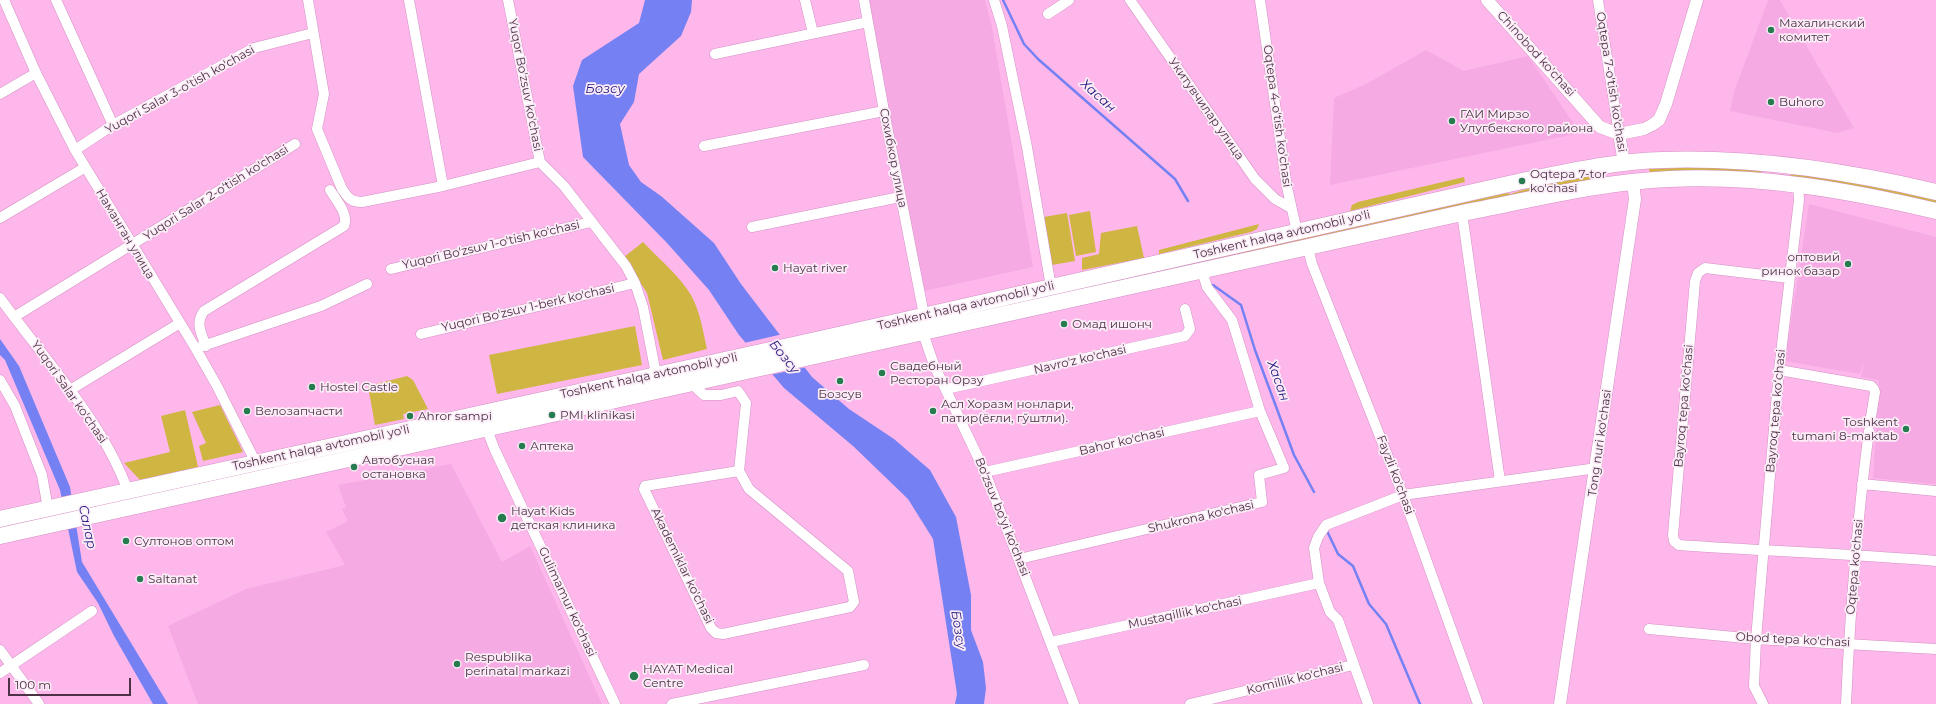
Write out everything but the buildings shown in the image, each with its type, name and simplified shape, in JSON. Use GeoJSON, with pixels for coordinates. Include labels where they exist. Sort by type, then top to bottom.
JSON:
{"type":"FeatureCollection","features":[{"type":"Feature","properties":{"kind":"highway","name":"Toshkent halqa avtomobil yo'li"},"geometry":{"type":"LineString","coordinates":[[0,519],[746,354],[816,340],[1522,181],[1624,163],[1682,160],[1779,164],[1844,174],[1936,192]]}},
{"type":"Feature","properties":{"kind":"highway"},"geometry":{"type":"LineString","coordinates":[[1624,163],[1632,183]]}},
{"type":"Feature","properties":{"kind":"highway","name":"Toshkent halqa avtomobil yo'li"},"geometry":{"type":"LineString","coordinates":[[0,536],[1462,213],[1568,192],[1668,179],[1704,179],[1798,184],[1839,190],[1936,211]]}},
{"type":"Feature","properties":{"kind":"highway"},"geometry":{"type":"LineString","coordinates":[[1078,281],[1082,298]]}},
{"type":"Feature","properties":{"kind":"street","name":"Наманган улица"},"geometry":{"type":"LineString","coordinates":[[4,0],[36,73],[74,150],[134,245],[180,323],[201,347],[217,386],[256,463]]}},
{"type":"Feature","properties":{"kind":"street"},"geometry":{"type":"LineString","coordinates":[[56,0],[113,125]]}},
{"type":"Feature","properties":{"kind":"street"},"geometry":{"type":"LineString","coordinates":[[308,0],[324,94],[317,129],[347,197],[352,202],[362,202],[443,186],[540,162]]}},
{"type":"Feature","properties":{"kind":"street"},"geometry":{"type":"LineString","coordinates":[[409,0],[443,186]]}},
{"type":"Feature","properties":{"kind":"street","name":"Yuqor Bo'zsuv ko'chasi"},"geometry":{"type":"LineString","coordinates":[[508,0],[540,162],[564,186],[590,222],[626,266],[635,283],[643,307],[656,374]]}},
{"type":"Feature","properties":{"kind":"street"},"geometry":{"type":"LineString","coordinates":[[806,0],[813,33]]}},
{"type":"Feature","properties":{"kind":"street","name":"Сохибкор улица"},"geometry":{"type":"LineString","coordinates":[[864,0],[900,197],[924,316]]}},
{"type":"Feature","properties":{"kind":"street"},"geometry":{"type":"LineString","coordinates":[[994,0],[1002,26],[1027,147],[1051,287]]}},
{"type":"Feature","properties":{"kind":"street"},"geometry":{"type":"LineString","coordinates":[[1048,14],[1069,0]]}},
{"type":"Feature","properties":{"kind":"street","name":"Укитувчилар улица"},"geometry":{"type":"LineString","coordinates":[[1130,0],[1255,179],[1275,199],[1291,208]]}},
{"type":"Feature","properties":{"kind":"street","name":"Oqtepa 4-o'tish ko'chasi"},"geometry":{"type":"LineString","coordinates":[[1260,0],[1287,187],[1297,232]]}},
{"type":"Feature","properties":{"kind":"street","name":"Chinobod ko'chasi"},"geometry":{"type":"LineString","coordinates":[[1487,0],[1600,127],[1619,134]]}},
{"type":"Feature","properties":{"kind":"street","name":"Oqtepa 7-o'tish ko'chasi"},"geometry":{"type":"LineString","coordinates":[[1598,0],[1624,163]]}},
{"type":"Feature","properties":{"kind":"street"},"geometry":{"type":"LineString","coordinates":[[1619,134],[1644,129],[1652,126],[1659,120],[1666,104],[1697,0]]}},
{"type":"Feature","properties":{"kind":"street"},"geometry":{"type":"LineString","coordinates":[[715,54],[868,22]]}},
{"type":"Feature","properties":{"kind":"street","name":"Yuqori Salar 3-o'tish ko'chasi"},"geometry":{"type":"LineString","coordinates":[[74,150],[113,125],[254,48],[313,33]]}},
{"type":"Feature","properties":{"kind":"street"},"geometry":{"type":"LineString","coordinates":[[0,94],[36,73]]}},
{"type":"Feature","properties":{"kind":"street"},"geometry":{"type":"LineString","coordinates":[[704,146],[884,111]]}},
{"type":"Feature","properties":{"kind":"street","name":"Yuqori Salar 2-o'tish ko'chasi"},"geometry":{"type":"LineString","coordinates":[[14,317],[134,245],[295,144]]}},
{"type":"Feature","properties":{"kind":"street"},"geometry":{"type":"LineString","coordinates":[[0,218],[84,168]]}},
{"type":"Feature","properties":{"kind":"street","name":"Tong nuri ko'chasi"},"geometry":{"type":"LineString","coordinates":[[1560,704],[1597,468],[1636,199],[1632,183]]}},
{"type":"Feature","properties":{"kind":"street","name":"Bayroq tepa koʻchasi"},"geometry":{"type":"LineString","coordinates":[[1763,704],[1754,686],[1756,639],[1779,370],[1799,200],[1798,184]]}},
{"type":"Feature","properties":{"kind":"street"},"geometry":{"type":"LineString","coordinates":[[330,190],[344,213],[346,222],[344,226],[204,311],[200,316],[198,323],[201,347],[320,306],[367,284]]}},
{"type":"Feature","properties":{"kind":"street"},"geometry":{"type":"LineString","coordinates":[[752,227],[900,197]]}},
{"type":"Feature","properties":{"kind":"street"},"geometry":{"type":"LineString","coordinates":[[1462,213],[1500,481]]}},
{"type":"Feature","properties":{"kind":"street","name":"Yuqori Bo'zsuv 1-o'tish ko'chasi"},"geometry":{"type":"LineString","coordinates":[[391,269],[590,222]]}},
{"type":"Feature","properties":{"kind":"street","name":"Fayzli ko'chasi"},"geometry":{"type":"LineString","coordinates":[[1308,248],[1312,264],[1403,495],[1478,704]]}},
{"type":"Feature","properties":{"kind":"street","name":"Bayroq tepa ko'chasi"},"geometry":{"type":"LineString","coordinates":[[1764,551],[1679,545],[1674,541],[1673,527],[1695,281],[1698,274],[1705,268],[1789,278]]}},
{"type":"Feature","properties":{"kind":"street","name":"Shukrona ko'chasi"},"geometry":{"type":"LineString","coordinates":[[1019,559],[1262,502],[1260,475],[1284,468],[1260,411],[1232,320],[1207,287],[1202,271]]}},
{"type":"Feature","properties":{"kind":"street","name":"Yuqori Bo'zsuv 1-berk ko'chasi"},"geometry":{"type":"LineString","coordinates":[[421,334],[635,283]]}},
{"type":"Feature","properties":{"kind":"street","name":"Yuqori Salar ko'chasi"},"geometry":{"type":"LineString","coordinates":[[0,298],[70,390],[113,455],[128,491]]}},
{"type":"Feature","properties":{"kind":"street","name":"Navro'z ko'chasi"},"geometry":{"type":"LineString","coordinates":[[946,389],[1185,336],[1190,329],[1185,309]]}},
{"type":"Feature","properties":{"kind":"street"},"geometry":{"type":"LineString","coordinates":[[70,390],[180,323]]}},
{"type":"Feature","properties":{"kind":"street","name":"Bo'zsuv bo'yi ko'chasi"},"geometry":{"type":"LineString","coordinates":[[923,333],[934,365],[985,472],[1074,704]]}},
{"type":"Feature","properties":{"kind":"street","name":"Oqtepa ko'chasi"},"geometry":{"type":"LineString","coordinates":[[1779,370],[1871,386],[1875,392],[1862,484],[1848,643],[1846,704]]}},
{"type":"Feature","properties":{"kind":"street"},"geometry":{"type":"LineString","coordinates":[[0,380],[15,406],[42,475],[52,508]]}},
{"type":"Feature","properties":{"kind":"street"},"geometry":{"type":"LineString","coordinates":[[691,384],[704,395],[721,395],[738,391],[746,403],[739,471]]}},
{"type":"Feature","properties":{"kind":"street","name":"Bahor ko'chasi"},"geometry":{"type":"LineString","coordinates":[[985,472],[1260,411]]}},
{"type":"Feature","properties":{"kind":"street","name":"Gulimamur ko'chasi"},"geometry":{"type":"LineString","coordinates":[[481,413],[486,429],[615,704]]}},
{"type":"Feature","properties":{"kind":"street"},"geometry":{"type":"LineString","coordinates":[[1368,704],[1338,620],[1330,612],[1319,583],[1314,548],[1318,537],[1326,525],[1403,495],[1597,468]]}},
{"type":"Feature","properties":{"kind":"street","name":"Akademiklar ko'chasi"},"geometry":{"type":"LineString","coordinates":[[739,471],[749,489],[848,571],[854,602],[850,607],[723,634],[716,633],[711,628],[644,489],[646,486],[739,471]]}},
{"type":"Feature","properties":{"kind":"street"},"geometry":{"type":"LineString","coordinates":[[1862,484],[1936,491]]}},
{"type":"Feature","properties":{"kind":"street"},"geometry":{"type":"LineString","coordinates":[[1764,551],[1856,554],[1936,561]]}},
{"type":"Feature","properties":{"kind":"street","name":"Mustaqillik ko'chasi"},"geometry":{"type":"LineString","coordinates":[[1051,642],[1319,583]]}},
{"type":"Feature","properties":{"kind":"street"},"geometry":{"type":"LineString","coordinates":[[0,673],[92,611]]}},
{"type":"Feature","properties":{"kind":"street","name":"Obod tepa ko'chasi"},"geometry":{"type":"LineString","coordinates":[[1649,629],[1756,639],[1936,649]]}},
{"type":"Feature","properties":{"kind":"street"},"geometry":{"type":"LineString","coordinates":[[0,650],[39,704]]}},
{"type":"Feature","properties":{"kind":"street"},"geometry":{"type":"LineString","coordinates":[[672,704],[864,665]]}},
{"type":"Feature","properties":{"kind":"street","name":"Komillik ko'chasi"},"geometry":{"type":"LineString","coordinates":[[1190,704],[1353,665]]}},
{"type":"Feature","properties":{"kind":"shaded area"},"geometry":{"type":"Polygon","coordinates":[[[867,0],[985,0],[991,22],[1033,267],[924,291],[867,0]]]}},
{"type":"Feature","properties":{"kind":"shaded area"},"geometry":{"type":"Polygon","coordinates":[[[1768,0],[1780,0],[1854,128],[1837,133],[1730,111],[1734,92],[1768,0]]]}},
{"type":"Feature","properties":{"kind":"shaded area","name":"ГАИ Мирзо Улугбекского района"},"geometry":{"type":"Polygon","coordinates":[[[1426,50],[1464,71],[1528,56],[1580,133],[1330,185],[1334,98],[1368,83],[1426,50]]]}},
{"type":"Feature","properties":{"kind":"shaded area"},"geometry":{"type":"Polygon","coordinates":[[[1706,167],[1761,170],[1761,175],[1650,174],[1649,169],[1706,167]]]}},
{"type":"Feature","properties":{"kind":"shaded area"},"geometry":{"type":"Polygon","coordinates":[[[1791,172],[1889,189],[1936,200],[1936,206],[1791,178],[1791,172]]]}},
{"type":"Feature","properties":{"kind":"shaded area"},"geometry":{"type":"Polygon","coordinates":[[[1591,175],[1592,181],[1103,287],[1102,282],[1507,193],[1510,194],[1530,188],[1591,175]]]}},
{"type":"Feature","properties":{"kind":"shaded area"},"geometry":{"type":"Polygon","coordinates":[[[1464,177],[1465,182],[1350,211],[1352,205],[1358,202],[1464,177]]]}},
{"type":"Feature","properties":{"kind":"shaded area"},"geometry":{"type":"Polygon","coordinates":[[[1809,204],[1936,237],[1936,484],[1873,478],[1879,380],[1861,377],[1865,358],[1860,374],[1785,361],[1809,204]]]}},
{"type":"Feature","properties":{"kind":"shaded area"},"geometry":{"type":"Polygon","coordinates":[[[1090,211],[1096,252],[1076,256],[1069,215],[1090,211]]]}},
{"type":"Feature","properties":{"kind":"shaded area"},"geometry":{"type":"Polygon","coordinates":[[[1067,213],[1075,261],[1052,265],[1044,217],[1067,213]]]}},
{"type":"Feature","properties":{"kind":"shaded area"},"geometry":{"type":"Polygon","coordinates":[[[1259,224],[1257,229],[1251,232],[1159,254],[1159,250],[1259,224]]]}},
{"type":"Feature","properties":{"kind":"shaded area"},"geometry":{"type":"Polygon","coordinates":[[[1137,226],[1144,258],[1082,270],[1082,258],[1099,254],[1101,233],[1137,226]]]}},
{"type":"Feature","properties":{"kind":"shaded area"},"geometry":{"type":"Polygon","coordinates":[[[643,242],[675,274],[691,295],[699,314],[707,349],[663,360],[647,293],[624,257],[643,242]]]}},
{"type":"Feature","properties":{"kind":"shaded area"},"geometry":{"type":"Polygon","coordinates":[[[635,326],[642,365],[497,394],[489,355],[635,326]]]}},
{"type":"Feature","properties":{"kind":"shaded area"},"geometry":{"type":"Polygon","coordinates":[[[407,376],[413,380],[428,409],[403,414],[404,419],[375,425],[368,386],[407,376]]]}},
{"type":"Feature","properties":{"kind":"shaded area"},"geometry":{"type":"Polygon","coordinates":[[[220,405],[243,452],[203,461],[199,446],[206,443],[192,412],[220,405]]]}},
{"type":"Feature","properties":{"kind":"shaded area"},"geometry":{"type":"Polygon","coordinates":[[[185,410],[198,467],[140,480],[124,463],[170,452],[161,416],[185,410]]]}},
{"type":"Feature","properties":{"kind":"shaded area"},"geometry":{"type":"Polygon","coordinates":[[[451,464],[502,562],[530,546],[602,704],[198,704],[168,626],[246,589],[345,565],[326,532],[348,521],[342,509],[346,507],[338,485],[451,464]]]}},
{"type":"Feature","properties":{"kind":"water","name":"Бозсу"},"geometry":{"type":"Polygon","coordinates":[[[645,0],[692,0],[691,12],[681,36],[639,74],[634,102],[620,124],[629,165],[641,182],[661,196],[714,243],[741,284],[812,377],[849,409],[894,439],[930,470],[956,517],[971,595],[971,630],[983,662],[986,688],[984,704],[955,704],[957,694],[933,539],[908,499],[853,446],[784,388],[739,335],[709,290],[667,243],[583,157],[573,86],[582,60],[639,23],[645,0]]]}},
{"type":"Feature","properties":{"kind":"water","name":"Салар"},"geometry":{"type":"Polygon","coordinates":[[[0,339],[19,366],[70,487],[82,562],[168,704],[153,704],[114,636],[98,603],[77,572],[60,490],[5,360],[0,355],[0,339]]]}},
{"type":"Feature","properties":{"kind":"pier"},"geometry":{"type":"Polygon","coordinates":[[[783,334],[807,367],[770,375],[744,343],[783,334]]]}},
{"type":"Feature","properties":{"kind":"waterway","name":"Хасан"},"geometry":{"type":"LineString","coordinates":[[1003,0],[1024,44],[1038,59],[1175,179],[1188,201]]}},
{"type":"Feature","properties":{"kind":"waterway","name":"Хасан"},"geometry":{"type":"LineString","coordinates":[[1213,285],[1241,305],[1255,350],[1294,455],[1314,492]]}},
{"type":"Feature","properties":{"kind":"waterway","name":"Хасан"},"geometry":{"type":"LineString","coordinates":[[1327,531],[1338,554],[1353,566],[1369,604],[1386,624],[1420,704]]}},
{"type":"Feature","properties":{"kind":"place","name":"Махалинский комитет"},"geometry":{"type":"Point","coordinates":[1771,30]}},
{"type":"Feature","properties":{"kind":"place","name":"Buhoro"},"geometry":{"type":"Point","coordinates":[1771,102]}},
{"type":"Feature","properties":{"kind":"place","name":"ГАИ Мирзо Улугбекского района"},"geometry":{"type":"Point","coordinates":[1452,121]}},
{"type":"Feature","properties":{"kind":"place","name":"Oqtepa 7-tor ko'chasi"},"geometry":{"type":"Point","coordinates":[1522,181]}},
{"type":"Feature","properties":{"kind":"place","name":"оптовий ринок базар"},"geometry":{"type":"Point","coordinates":[1848,264]}},
{"type":"Feature","properties":{"kind":"place","name":"Hayat river"},"geometry":{"type":"Point","coordinates":[775,268]}},
{"type":"Feature","properties":{"kind":"place","name":"Омад ишонч"},"geometry":{"type":"Point","coordinates":[1064,324]}},
{"type":"Feature","properties":{"kind":"place","name":"Свадебный Ресторан Орзу"},"geometry":{"type":"Point","coordinates":[882,373]}},
{"type":"Feature","properties":{"kind":"place","name":"Бозсув"},"geometry":{"type":"Point","coordinates":[840,381]}},
{"type":"Feature","properties":{"kind":"place","name":"Hostel Castle"},"geometry":{"type":"Point","coordinates":[312,387]}},
{"type":"Feature","properties":{"kind":"place","name":"Велозапчасти"},"geometry":{"type":"Point","coordinates":[247,411]}},
{"type":"Feature","properties":{"kind":"place","name":"Асл Хоразм нонлари, патир(ёғли, гўштли)."},"geometry":{"type":"Point","coordinates":[933,411]}},
{"type":"Feature","properties":{"kind":"place","name":"PMI klinikasi"},"geometry":{"type":"Point","coordinates":[552,415]}},
{"type":"Feature","properties":{"kind":"place","name":"Ahror sampi"},"geometry":{"type":"Point","coordinates":[410,416]}},
{"type":"Feature","properties":{"kind":"place","name":"Toshkent tumani 8-maktab"},"geometry":{"type":"Point","coordinates":[1906,429]}},
{"type":"Feature","properties":{"kind":"place","name":"Аптека"},"geometry":{"type":"Point","coordinates":[522,446]}},
{"type":"Feature","properties":{"kind":"place","name":"Автобусная остановка"},"geometry":{"type":"Point","coordinates":[354,467]}},
{"type":"Feature","properties":{"kind":"place","name":"Hayat Kids детская клиника"},"geometry":{"type":"Point","coordinates":[502,518]}},
{"type":"Feature","properties":{"kind":"place","name":"Султонов оптом"},"geometry":{"type":"Point","coordinates":[126,541]}},
{"type":"Feature","properties":{"kind":"place","name":"Saltanat"},"geometry":{"type":"Point","coordinates":[140,579]}},
{"type":"Feature","properties":{"kind":"place","name":"Respublika perinatal markazi"},"geometry":{"type":"Point","coordinates":[457,664]}},
{"type":"Feature","properties":{"kind":"place","name":"HAYAT Medical Centre"},"geometry":{"type":"Point","coordinates":[634,676]}}]}
